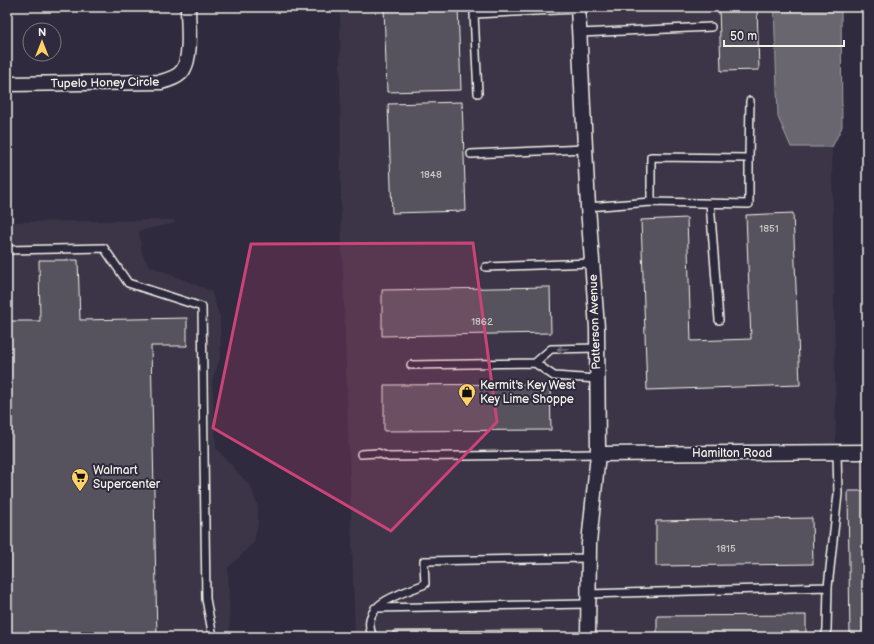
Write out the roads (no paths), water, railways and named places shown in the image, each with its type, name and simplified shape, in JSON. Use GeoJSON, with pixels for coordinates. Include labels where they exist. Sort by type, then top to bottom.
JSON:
{"type":"FeatureCollection","features":[{"type":"Feature","properties":{"kind":"street","name":"Tupelo Honey Circle"},"geometry":{"type":"LineString","coordinates":[[7,84],[161,82],[170,80],[183,71],[189,52],[188,7]]}},
{"type":"Feature","properties":{"kind":"street","name":"Patterson Avenue"},"geometry":{"type":"LineString","coordinates":[[578,8],[597,348],[598,454],[589,558],[588,637]]}},
{"type":"Feature","properties":{"kind":"street","name":"Hamilton Road"},"geometry":{"type":"LineString","coordinates":[[598,454],[867,452]]}},
{"type":"Feature","properties":{"kind":"lane"},"geometry":{"type":"LineString","coordinates":[[478,93],[474,14],[578,8]]}},
{"type":"Feature","properties":{"kind":"lane"},"geometry":{"type":"LineString","coordinates":[[580,33],[711,27]]}},
{"type":"Feature","properties":{"kind":"lane"},"geometry":{"type":"LineString","coordinates":[[588,207],[651,202],[749,204],[750,101]]}},
{"type":"Feature","properties":{"kind":"lane"},"geometry":{"type":"LineString","coordinates":[[471,154],[585,150]]}},
{"type":"Feature","properties":{"kind":"lane"},"geometry":{"type":"LineString","coordinates":[[651,202],[652,157],[750,158]]}},
{"type":"Feature","properties":{"kind":"lane"},"geometry":{"type":"LineString","coordinates":[[710,203],[719,320]]}},
{"type":"Feature","properties":{"kind":"lane"},"geometry":{"type":"LineString","coordinates":[[7,250],[104,248],[128,283],[202,307],[206,599],[213,637]]}},
{"type":"Feature","properties":{"kind":"lane"},"geometry":{"type":"LineString","coordinates":[[486,267],[592,263]]}},
{"type":"Feature","properties":{"kind":"lane"},"geometry":{"type":"LineString","coordinates":[[535,363],[551,349],[597,348]]}},
{"type":"Feature","properties":{"kind":"lane"},"geometry":{"type":"LineString","coordinates":[[411,365],[535,363],[554,376],[597,379]]}},
{"type":"Feature","properties":{"kind":"lane"},"geometry":{"type":"LineString","coordinates":[[361,454],[378,453],[388,457],[598,454]]}},
{"type":"Feature","properties":{"kind":"lane"},"geometry":{"type":"LineString","coordinates":[[825,637],[827,629],[828,587],[838,494],[837,453]]}},
{"type":"Feature","properties":{"kind":"lane"},"geometry":{"type":"LineString","coordinates":[[374,637],[371,632],[371,614],[379,603],[425,584],[424,561],[589,558]]}},
{"type":"Feature","properties":{"kind":"lane"},"geometry":{"type":"LineString","coordinates":[[375,608],[828,587]]}},
{"type":"Feature","properties":{"kind":"place","name":"Kermit's Key West Key Lime Shoppe"},"geometry":{"type":"Point","coordinates":[467,407]}},
{"type":"Feature","properties":{"kind":"place","name":"Walmart Supercenter"},"geometry":{"type":"Point","coordinates":[80,492]}}]}
